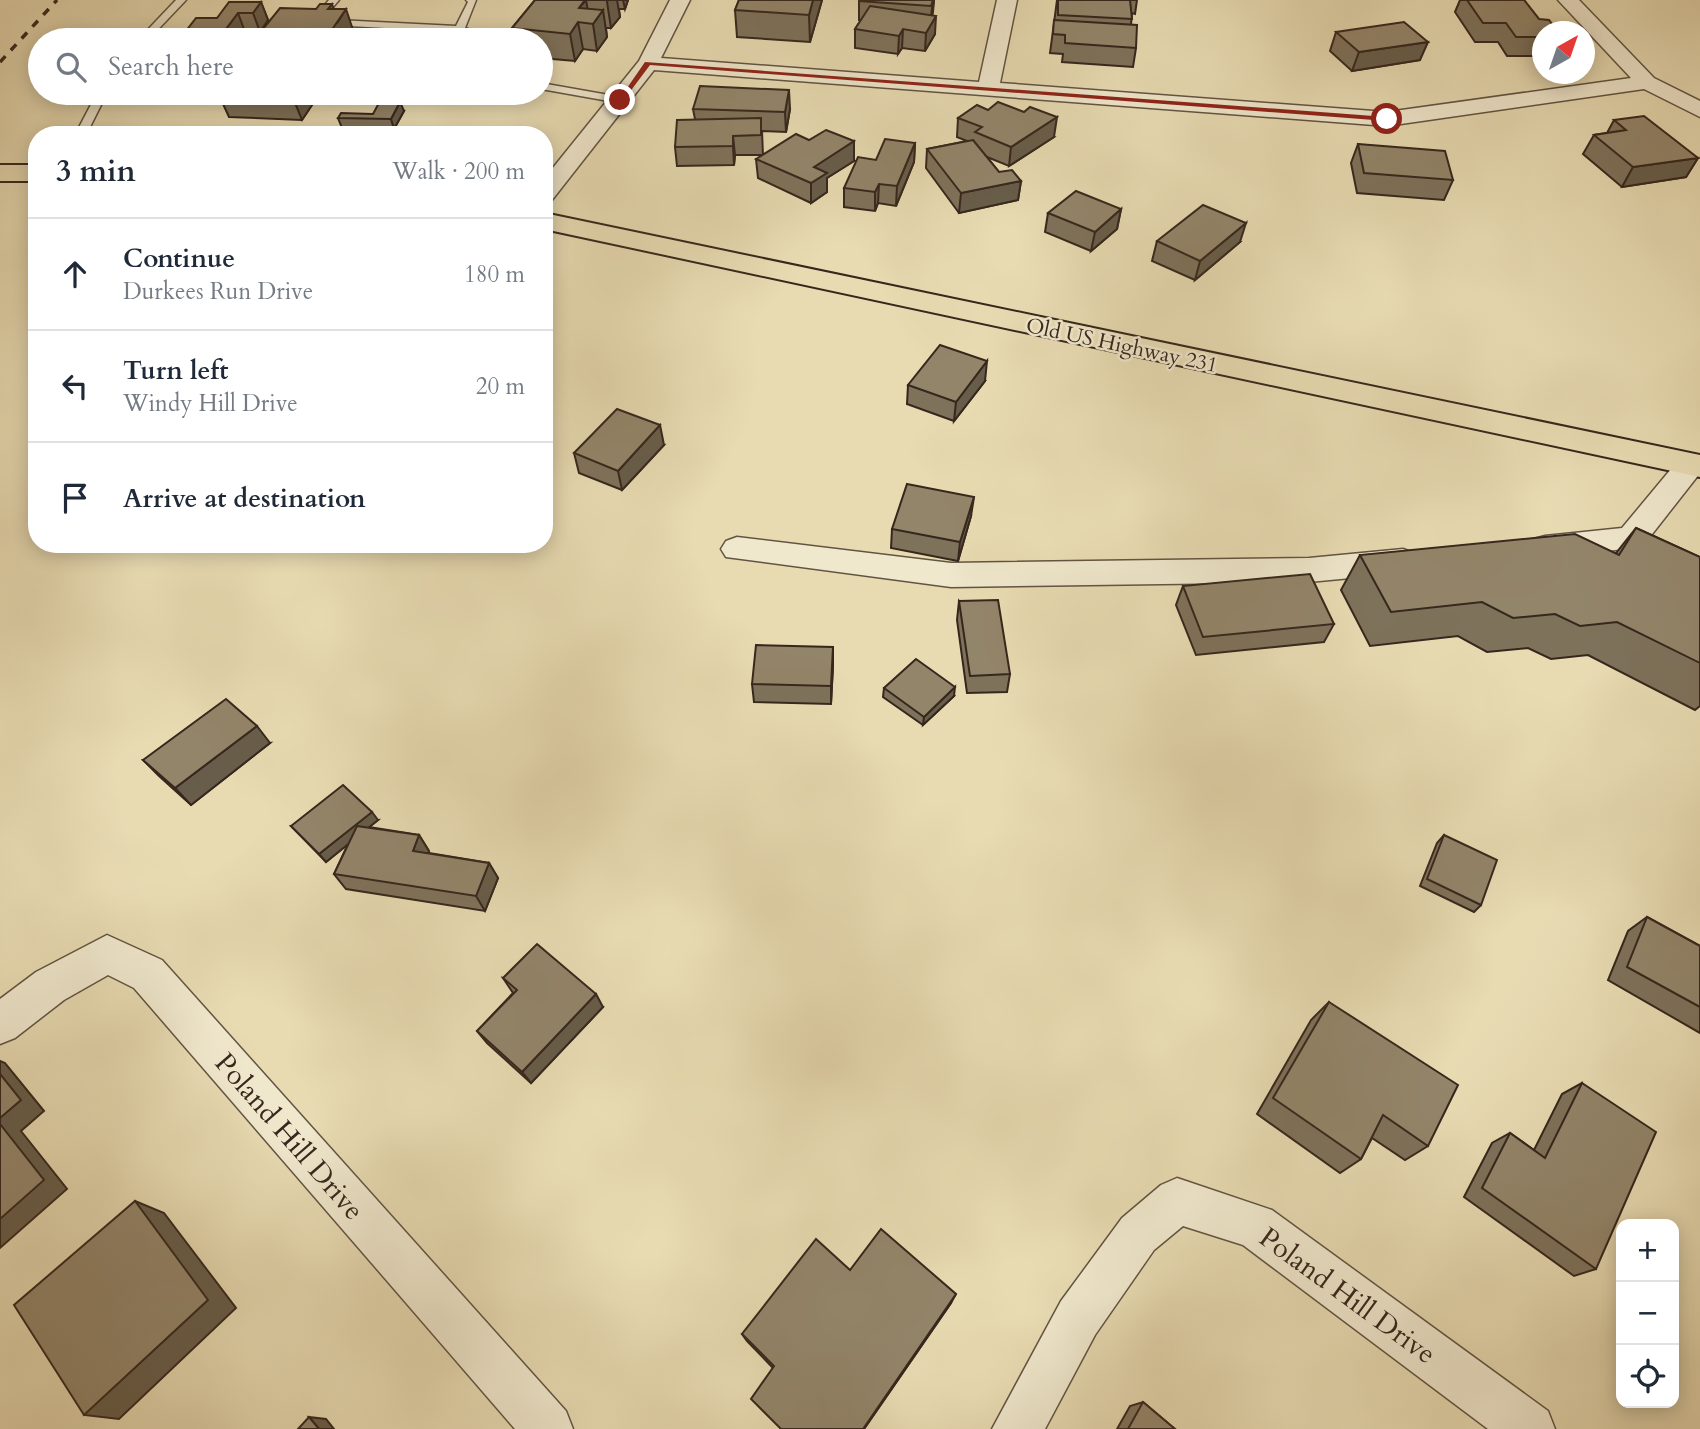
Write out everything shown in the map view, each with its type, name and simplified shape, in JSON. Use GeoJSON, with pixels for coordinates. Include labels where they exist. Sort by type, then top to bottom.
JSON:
{"type":"FeatureCollection","features":[{"type":"Feature","properties":{"kind":"main road","name":"Old US Highway 231"},"geometry":{"type":"LineString","coordinates":[[553,222],[1696,465]]}},
{"type":"Feature","properties":{"kind":"street"},"geometry":{"type":"LineString","coordinates":[[553,184],[648,63],[680,0]]}},
{"type":"Feature","properties":{"kind":"street"},"geometry":{"type":"LineString","coordinates":[[988,89],[1007,0]]}},
{"type":"Feature","properties":{"kind":"street"},"geometry":{"type":"LineString","coordinates":[[1568,0],[1647,82],[1700,110]]}},
{"type":"Feature","properties":{"kind":"street"},"geometry":{"type":"LineString","coordinates":[[648,63],[1387,119],[1647,82]]}},
{"type":"Feature","properties":{"kind":"street"},"geometry":{"type":"LineString","coordinates":[[1510,551],[1631,539],[1696,465]]}},
{"type":"Feature","properties":{"kind":"street"},"geometry":{"type":"LineString","coordinates":[[737,549],[951,575],[1309,570],[1430,558]]}},
{"type":"Feature","properties":{"kind":"street","name":"Poland Hill Drive"},"geometry":{"type":"LineString","coordinates":[[0,1024],[50,986],[107,954],[148,974],[548,1429]]}},
{"type":"Feature","properties":{"kind":"street","name":"Poland Hill Drive"},"geometry":{"type":"LineString","coordinates":[[1017,1429],[1078,1318],[1138,1234],[1177,1201],[1256,1226],[1530,1429]]}},
{"type":"Feature","properties":{"kind":"lane"},"geometry":{"type":"LineString","coordinates":[[154,28],[181,0]]}},
{"type":"Feature","properties":{"kind":"lane"},"geometry":{"type":"LineString","coordinates":[[334,0],[322,14],[335,23],[438,28]]}},
{"type":"Feature","properties":{"kind":"lane"},"geometry":{"type":"LineString","coordinates":[[460,28],[473,2],[471,0]]}},
{"type":"Feature","properties":{"kind":"lane"},"geometry":{"type":"LineString","coordinates":[[553,88],[620,100]]}},
{"type":"Feature","properties":{"kind":"lane"},"geometry":{"type":"LineString","coordinates":[[85,126],[96,105]]}},
{"type":"Feature","properties":{"kind":"building"},"geometry":{"type":"Polygon","coordinates":[[[535,0],[585,0],[579,8],[603,10],[593,24],[578,22],[570,34],[553,32],[553,28],[512,28],[535,0]]]}},
{"type":"Feature","properties":{"kind":"building"},"geometry":{"type":"Polygon","coordinates":[[[739,0],[813,0],[809,15],[735,10],[739,0]]]}},
{"type":"Feature","properties":{"kind":"building"},"geometry":{"type":"Polygon","coordinates":[[[859,0],[933,0],[931,6],[859,0]]]}},
{"type":"Feature","properties":{"kind":"building"},"geometry":{"type":"Polygon","coordinates":[[[1058,0],[1130,0],[1132,19],[1058,15],[1058,0]]]}},
{"type":"Feature","properties":{"kind":"building"},"geometry":{"type":"Polygon","coordinates":[[[1467,0],[1524,0],[1539,19],[1550,21],[1532,21],[1532,37],[1516,37],[1506,23],[1483,23],[1467,0]]]}},
{"type":"Feature","properties":{"kind":"building"},"geometry":{"type":"Polygon","coordinates":[[[229,2],[261,2],[253,13],[238,13],[227,28],[188,28],[196,18],[217,18],[229,2]]]}},
{"type":"Feature","properties":{"kind":"building"},"geometry":{"type":"Polygon","coordinates":[[[320,4],[332,4],[328,9],[346,9],[333,28],[264,28],[280,8],[316,9],[320,4]]]}},
{"type":"Feature","properties":{"kind":"building"},"geometry":{"type":"Polygon","coordinates":[[[870,6],[936,16],[926,33],[903,29],[899,36],[855,29],[870,6]]]}},
{"type":"Feature","properties":{"kind":"building"},"geometry":{"type":"Polygon","coordinates":[[[1054,20],[1137,25],[1136,48],[1065,43],[1065,35],[1053,34],[1054,20]]]}},
{"type":"Feature","properties":{"kind":"building"},"geometry":{"type":"Polygon","coordinates":[[[1404,22],[1428,42],[1359,52],[1336,32],[1404,22]]]}},
{"type":"Feature","properties":{"kind":"building"},"geometry":{"type":"Polygon","coordinates":[[[700,86],[789,90],[785,112],[693,109],[700,86]]]}},
{"type":"Feature","properties":{"kind":"building"},"geometry":{"type":"Polygon","coordinates":[[[998,102],[1024,112],[1030,107],[1057,117],[1011,147],[975,132],[982,127],[958,118],[977,105],[988,110],[998,102]]]}},
{"type":"Feature","properties":{"kind":"building"},"geometry":{"type":"Polygon","coordinates":[[[378,105],[398,105],[391,119],[338,118],[341,113],[373,114],[378,105]]]}},
{"type":"Feature","properties":{"kind":"building"},"geometry":{"type":"Polygon","coordinates":[[[1644,116],[1698,158],[1633,167],[1594,135],[1626,130],[1614,120],[1644,116]]]}},
{"type":"Feature","properties":{"kind":"building"},"geometry":{"type":"Polygon","coordinates":[[[761,118],[761,135],[733,136],[733,146],[675,147],[677,120],[761,118]]]}},
{"type":"Feature","properties":{"kind":"building"},"geometry":{"type":"Polygon","coordinates":[[[826,130],[854,141],[814,167],[827,173],[811,183],[756,159],[796,134],[809,140],[826,130]]]}},
{"type":"Feature","properties":{"kind":"building"},"geometry":{"type":"Polygon","coordinates":[[[885,139],[915,143],[897,186],[879,184],[875,192],[844,188],[858,157],[876,160],[885,139]]]}},
{"type":"Feature","properties":{"kind":"building"},"geometry":{"type":"Polygon","coordinates":[[[973,140],[999,172],[1012,170],[1021,181],[961,193],[927,149],[973,140]]]}},
{"type":"Feature","properties":{"kind":"building"},"geometry":{"type":"Polygon","coordinates":[[[1358,144],[1445,151],[1453,180],[1364,173],[1358,144]]]}},
{"type":"Feature","properties":{"kind":"building"},"geometry":{"type":"Polygon","coordinates":[[[1076,191],[1121,209],[1095,232],[1048,213],[1076,191]]]}},
{"type":"Feature","properties":{"kind":"building"},"geometry":{"type":"Polygon","coordinates":[[[1203,205],[1246,223],[1200,261],[1157,241],[1203,205]]]}},
{"type":"Feature","properties":{"kind":"building"},"geometry":{"type":"Polygon","coordinates":[[[940,345],[987,361],[956,402],[908,385],[940,345]]]}},
{"type":"Feature","properties":{"kind":"building"},"geometry":{"type":"Polygon","coordinates":[[[617,409],[660,425],[618,471],[574,453],[617,409]]]}},
{"type":"Feature","properties":{"kind":"building"},"geometry":{"type":"Polygon","coordinates":[[[907,484],[974,497],[960,542],[892,529],[907,484]]]}},
{"type":"Feature","properties":{"kind":"building"},"geometry":{"type":"Polygon","coordinates":[[[1636,528],[1700,557],[1700,663],[1617,622],[1580,626],[1555,614],[1513,618],[1482,602],[1391,612],[1360,555],[1575,534],[1619,555],[1636,528]]]}},
{"type":"Feature","properties":{"kind":"building"},"geometry":{"type":"Polygon","coordinates":[[[1310,574],[1334,624],[1203,637],[1183,586],[1310,574]]]}},
{"type":"Feature","properties":{"kind":"building"},"geometry":{"type":"Polygon","coordinates":[[[998,600],[1010,674],[970,676],[959,601],[998,600]]]}},
{"type":"Feature","properties":{"kind":"building"},"geometry":{"type":"Polygon","coordinates":[[[756,645],[833,647],[831,686],[752,684],[756,645]]]}},
{"type":"Feature","properties":{"kind":"building"},"geometry":{"type":"Polygon","coordinates":[[[916,659],[955,687],[924,717],[884,688],[916,659]]]}},
{"type":"Feature","properties":{"kind":"building"},"geometry":{"type":"Polygon","coordinates":[[[226,699],[257,726],[175,788],[143,760],[226,699]]]}},
{"type":"Feature","properties":{"kind":"building"},"geometry":{"type":"Polygon","coordinates":[[[343,785],[372,812],[319,854],[291,826],[343,785]]]}},
{"type":"Feature","properties":{"kind":"building"},"geometry":{"type":"Polygon","coordinates":[[[357,826],[419,835],[413,851],[489,863],[476,896],[334,874],[357,826]]]}},
{"type":"Feature","properties":{"kind":"building"},"geometry":{"type":"Polygon","coordinates":[[[1444,835],[1497,860],[1481,905],[1427,879],[1444,835]]]}},
{"type":"Feature","properties":{"kind":"building"},"geometry":{"type":"Polygon","coordinates":[[[1647,917],[1700,946],[1700,1007],[1627,967],[1647,917]]]}},
{"type":"Feature","properties":{"kind":"building"},"geometry":{"type":"Polygon","coordinates":[[[537,944],[596,994],[522,1072],[477,1031],[517,990],[503,978],[537,944]]]}},
{"type":"Feature","properties":{"kind":"building"},"geometry":{"type":"Polygon","coordinates":[[[1329,1002],[1458,1085],[1428,1146],[1383,1115],[1361,1159],[1273,1098],[1329,1002]]]}},
{"type":"Feature","properties":{"kind":"building"},"geometry":{"type":"Polygon","coordinates":[[[0,1074],[21,1100],[0,1118],[0,1074]]]}},
{"type":"Feature","properties":{"kind":"building"},"geometry":{"type":"Polygon","coordinates":[[[1582,1083],[1656,1132],[1596,1269],[1482,1188],[1510,1133],[1545,1158],[1582,1083]]]}},
{"type":"Feature","properties":{"kind":"building"},"geometry":{"type":"Polygon","coordinates":[[[0,1124],[44,1180],[0,1219],[0,1124]]]}},
{"type":"Feature","properties":{"kind":"building"},"geometry":{"type":"Polygon","coordinates":[[[135,1201],[208,1300],[84,1415],[14,1305],[135,1201]]]}},
{"type":"Feature","properties":{"kind":"building"},"geometry":{"type":"Polygon","coordinates":[[[881,1229],[956,1294],[863,1429],[781,1429],[751,1399],[774,1366],[742,1334],[816,1239],[850,1270],[881,1229]]]}},
{"type":"Feature","properties":{"kind":"building"},"geometry":{"type":"Polygon","coordinates":[[[1143,1402],[1175,1429],[1128,1429],[1143,1402]]]}},
{"type":"Feature","properties":{"kind":"building"},"geometry":{"type":"Polygon","coordinates":[[[309,1417],[319,1429],[298,1429],[309,1417]]]}},
{"type":"Feature","properties":{"kind":"railway"},"geometry":{"type":"LineString","coordinates":[[31,28],[57,0]]}},
{"type":"Feature","properties":{"kind":"railway"},"geometry":{"type":"LineString","coordinates":[[0,62],[28,32]]}},
{"type":"Feature","properties":{"kind":"route"},"geometry":{"type":"LineString","coordinates":[[620,100],[648,63],[1387,119]]}}]}
